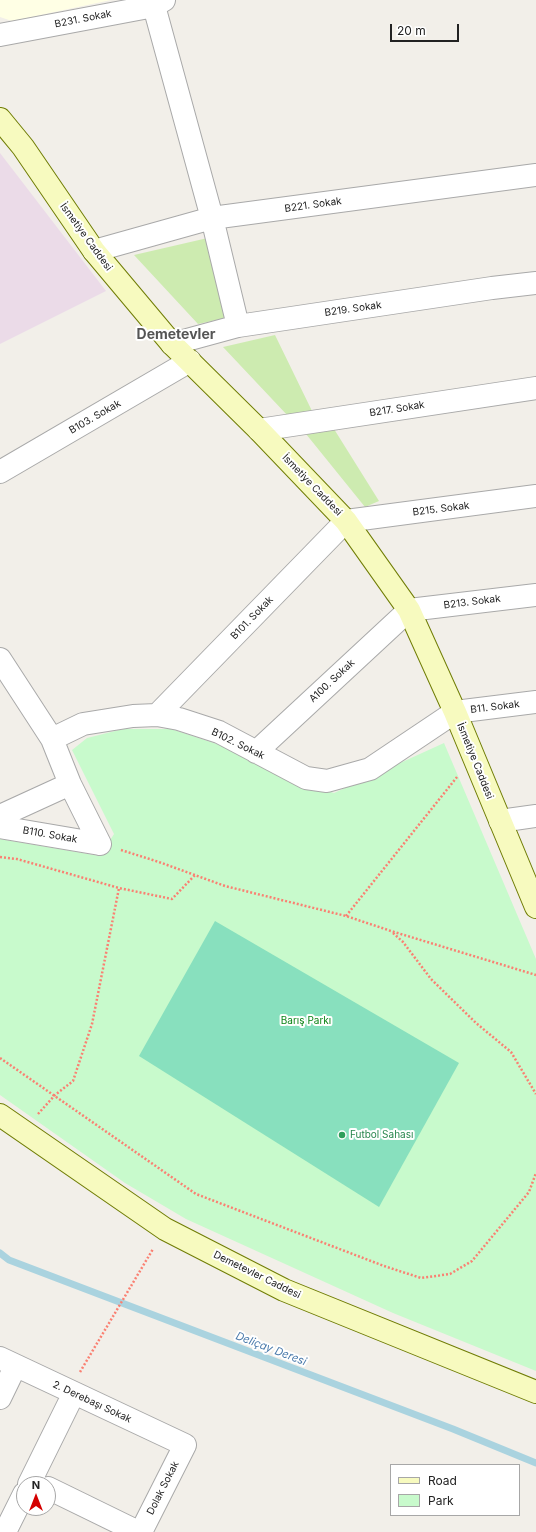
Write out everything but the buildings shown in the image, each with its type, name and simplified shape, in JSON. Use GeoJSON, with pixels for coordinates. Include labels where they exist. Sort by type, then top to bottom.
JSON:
{"type":"FeatureCollection","features":[{"type":"Feature","properties":{"kind":"main road","name":"İsmetiye Caddesi"},"geometry":{"type":"LineString","coordinates":[[0,119],[23,147],[94,251],[172,344],[259,430],[346,521],[409,610],[455,712],[536,906]]}},
{"type":"Feature","properties":{"kind":"main road","name":"Demetevler Caddesi"},"geometry":{"type":"LineString","coordinates":[[2,1116],[165,1229],[207,1251],[284,1290],[536,1392]]}},
{"type":"Feature","properties":{"kind":"street","name":"B231. Sokak"},"geometry":{"type":"LineString","coordinates":[[0,35],[159,3]]}},
{"type":"Feature","properties":{"kind":"street"},"geometry":{"type":"LineString","coordinates":[[159,3],[238,326]]}},
{"type":"Feature","properties":{"kind":"street","name":"B221. Sokak"},"geometry":{"type":"LineString","coordinates":[[94,251],[212,218],[536,174]]}},
{"type":"Feature","properties":{"kind":"street","name":"B219. Sokak"},"geometry":{"type":"LineString","coordinates":[[172,344],[238,326],[492,288],[536,283]]}},
{"type":"Feature","properties":{"kind":"street","name":"B103. Sokak"},"geometry":{"type":"LineString","coordinates":[[0,472],[190,361]]}},
{"type":"Feature","properties":{"kind":"street","name":"B217. Sokak"},"geometry":{"type":"LineString","coordinates":[[259,430],[536,388]]}},
{"type":"Feature","properties":{"kind":"street","name":"B215. Sokak"},"geometry":{"type":"LineString","coordinates":[[346,521],[536,496]]}},
{"type":"Feature","properties":{"kind":"street","name":"B101. Sokak"},"geometry":{"type":"LineString","coordinates":[[157,715],[346,521]]}},
{"type":"Feature","properties":{"kind":"street","name":"B213. Sokak"},"geometry":{"type":"LineString","coordinates":[[409,610],[536,594]]}},
{"type":"Feature","properties":{"kind":"street","name":"A100. Sokak"},"geometry":{"type":"LineString","coordinates":[[256,752],[409,610]]}},
{"type":"Feature","properties":{"kind":"street"},"geometry":{"type":"LineString","coordinates":[[0,659],[52,739],[70,784],[100,844]]}},
{"type":"Feature","properties":{"kind":"street","name":"B11. Sokak"},"geometry":{"type":"LineString","coordinates":[[455,712],[536,702]]}},
{"type":"Feature","properties":{"kind":"street","name":"B102. Sokak"},"geometry":{"type":"LineString","coordinates":[[52,739],[83,724],[133,716],[157,715],[179,719],[219,732],[306,778],[327,781],[370,769],[455,712]]}},
{"type":"Feature","properties":{"kind":"street"},"geometry":{"type":"LineString","coordinates":[[0,816],[70,784]]}},
{"type":"Feature","properties":{"kind":"street"},"geometry":{"type":"LineString","coordinates":[[500,821],[536,816]]}},
{"type":"Feature","properties":{"kind":"street","name":"B110. Sokak"},"geometry":{"type":"LineString","coordinates":[[0,826],[100,844]]}},
{"type":"Feature","properties":{"kind":"street"},"geometry":{"type":"LineString","coordinates":[[0,1398],[8,1362]]}},
{"type":"Feature","properties":{"kind":"street","name":"2. Derebaşı Sokak"},"geometry":{"type":"LineString","coordinates":[[8,1362],[185,1445]]}},
{"type":"Feature","properties":{"kind":"street"},"geometry":{"type":"LineString","coordinates":[[38,1476],[74,1393]]}},
{"type":"Feature","properties":{"kind":"street","name":"Dolak Sokak"},"geometry":{"type":"LineString","coordinates":[[140,1532],[185,1445]]}},
{"type":"Feature","properties":{"kind":"street"},"geometry":{"type":"LineString","coordinates":[[56,1496],[140,1532]]}},
{"type":"Feature","properties":{"kind":"street"},"geometry":{"type":"LineString","coordinates":[[5,1532],[16,1515]]}},
{"type":"Feature","properties":{"kind":"path"},"geometry":{"type":"LineString","coordinates":[[346,916],[459,776],[472,755]]}},
{"type":"Feature","properties":{"kind":"path"},"geometry":{"type":"LineString","coordinates":[[100,844],[195,874],[225,886],[346,916],[536,975]]}},
{"type":"Feature","properties":{"kind":"path"},"geometry":{"type":"LineString","coordinates":[[0,857],[17,859],[119,888],[172,899],[195,874]]}},
{"type":"Feature","properties":{"kind":"path"},"geometry":{"type":"LineString","coordinates":[[2,1116],[33,1118],[55,1095],[73,1081],[92,1024],[119,888]]}},
{"type":"Feature","properties":{"kind":"path"},"geometry":{"type":"LineString","coordinates":[[391,931],[403,942],[431,979],[476,1024],[511,1052],[536,1094]]}},
{"type":"Feature","properties":{"kind":"path"},"geometry":{"type":"LineString","coordinates":[[0,1058],[196,1194],[384,1266],[421,1278],[450,1274],[472,1261],[529,1192],[536,1173]]}},
{"type":"Feature","properties":{"kind":"path"},"geometry":{"type":"LineString","coordinates":[[81,1371],[151,1253]]}},
{"type":"Feature","properties":{"kind":"shaded area"},"geometry":{"type":"Polygon","coordinates":[[[0,0],[111,0],[12,21],[0,17],[0,0]]]}},
{"type":"Feature","properties":{"kind":"shaded area"},"geometry":{"type":"Polygon","coordinates":[[[0,153],[106,291],[0,344],[0,153]]]}},
{"type":"Feature","properties":{"kind":"green space"},"geometry":{"type":"Polygon","coordinates":[[[212,237],[230,317],[198,324],[134,255],[212,237]]]}},
{"type":"Feature","properties":{"kind":"green space"},"geometry":{"type":"Polygon","coordinates":[[[275,335],[312,411],[288,416],[223,347],[275,335]]]}},
{"type":"Feature","properties":{"kind":"green space"},"geometry":{"type":"Polygon","coordinates":[[[334,429],[379,501],[365,507],[306,434],[334,429]]]}},
{"type":"Feature","properties":{"kind":"green space","name":"Barış Parkı"},"geometry":{"type":"Polygon","coordinates":[[[123,729],[171,729],[226,747],[280,776],[334,793],[444,743],[536,959],[536,1371],[393,1313],[186,1219],[125,1183],[0,1095],[0,839],[100,856],[114,834],[72,750],[87,738],[123,729]]]}},
{"type":"Feature","properties":{"kind":"green space","name":"Futbol Sahası"},"geometry":{"type":"Polygon","coordinates":[[[215,921],[459,1063],[379,1207],[139,1056],[215,921]]]}},
{"type":"Feature","properties":{"kind":"waterway","name":"Deliçay Deresi"},"geometry":{"type":"LineString","coordinates":[[0,1253],[9,1260],[453,1429],[536,1463]]}},
{"type":"Feature","properties":{"kind":"place","name":"Futbol Sahası"},"geometry":{"type":"Point","coordinates":[342,1135]}},
{"type":"Feature","properties":{"kind":"district","name":"Demetevler"},"geometry":{"type":"Point","coordinates":[176,335]}}]}
